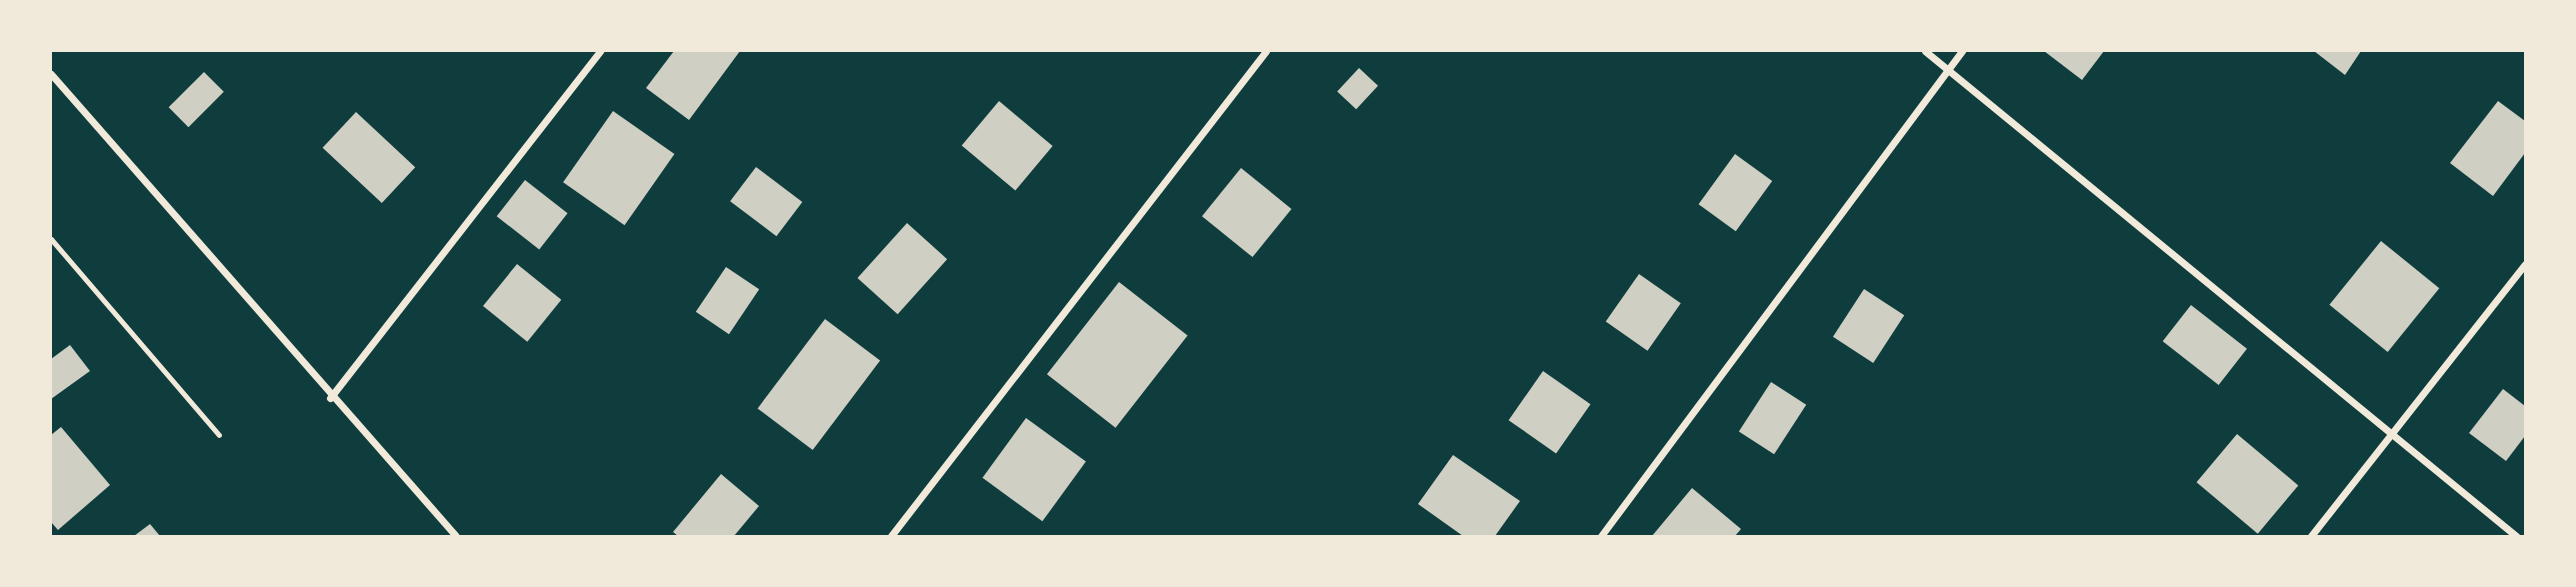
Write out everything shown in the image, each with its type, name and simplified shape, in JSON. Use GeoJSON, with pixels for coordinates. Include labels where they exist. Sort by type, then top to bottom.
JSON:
{"type":"FeatureCollection","features":[{"type":"Feature","properties":{"kind":"street"},"geometry":{"type":"LineString","coordinates":[[330,398],[600,51]]}},
{"type":"Feature","properties":{"kind":"street"},"geometry":{"type":"LineString","coordinates":[[891,536],[1266,51]]}},
{"type":"Feature","properties":{"kind":"street"},"geometry":{"type":"LineString","coordinates":[[1925,51],[2516,536]]}},
{"type":"Feature","properties":{"kind":"street"},"geometry":{"type":"LineString","coordinates":[[1601,536],[1962,51]]}},
{"type":"Feature","properties":{"kind":"street"},"geometry":{"type":"LineString","coordinates":[[51,74],[330,398],[456,536]]}},
{"type":"Feature","properties":{"kind":"street"},"geometry":{"type":"LineString","coordinates":[[2311,536],[2525,264]]}},
{"type":"Feature","properties":{"kind":"lane"},"geometry":{"type":"LineString","coordinates":[[51,239],[219,435]]}},
{"type":"Feature","properties":{"kind":"building"},"geometry":{"type":"Polygon","coordinates":[[[674,51],[740,51],[689,120],[646,88],[674,51]]]}},
{"type":"Feature","properties":{"kind":"building"},"geometry":{"type":"Polygon","coordinates":[[[2044,51],[2104,51],[2082,80],[2044,51]]]}},
{"type":"Feature","properties":{"kind":"building"},"geometry":{"type":"Polygon","coordinates":[[[2314,51],[2361,51],[2345,75],[2314,51]]]}},
{"type":"Feature","properties":{"kind":"building"},"geometry":{"type":"Polygon","coordinates":[[[1359,68],[1378,86],[1356,109],[1337,91],[1359,68]]]}},
{"type":"Feature","properties":{"kind":"building"},"geometry":{"type":"Polygon","coordinates":[[[204,72],[224,92],[188,127],[169,107],[204,72]]]}},
{"type":"Feature","properties":{"kind":"building"},"geometry":{"type":"Polygon","coordinates":[[[999,101],[1053,146],[1015,190],[962,145],[999,101]]]}},
{"type":"Feature","properties":{"kind":"building"},"geometry":{"type":"Polygon","coordinates":[[[2498,101],[2525,121],[2525,153],[2493,196],[2450,163],[2498,101]]]}},
{"type":"Feature","properties":{"kind":"building"},"geometry":{"type":"Polygon","coordinates":[[[613,111],[674,154],[625,225],[563,182],[613,111]]]}},
{"type":"Feature","properties":{"kind":"building"},"geometry":{"type":"Polygon","coordinates":[[[356,112],[415,167],[382,203],[323,148],[356,112]]]}},
{"type":"Feature","properties":{"kind":"building"},"geometry":{"type":"Polygon","coordinates":[[[1735,154],[1772,181],[1736,231],[1699,204],[1735,154]]]}},
{"type":"Feature","properties":{"kind":"building"},"geometry":{"type":"Polygon","coordinates":[[[756,167],[802,202],[776,236],[730,201],[756,167]]]}},
{"type":"Feature","properties":{"kind":"building"},"geometry":{"type":"Polygon","coordinates":[[[1241,168],[1292,209],[1252,257],[1202,216],[1241,168]]]}},
{"type":"Feature","properties":{"kind":"building"},"geometry":{"type":"Polygon","coordinates":[[[525,180],[568,213],[539,249],[497,216],[525,180]]]}},
{"type":"Feature","properties":{"kind":"building"},"geometry":{"type":"Polygon","coordinates":[[[907,223],[947,259],[898,314],[857,278],[907,223]]]}},
{"type":"Feature","properties":{"kind":"building"},"geometry":{"type":"Polygon","coordinates":[[[2381,241],[2439,288],[2388,352],[2329,305],[2381,241]]]}},
{"type":"Feature","properties":{"kind":"building"},"geometry":{"type":"Polygon","coordinates":[[[517,264],[561,300],[527,342],[483,306],[517,264]]]}},
{"type":"Feature","properties":{"kind":"building"},"geometry":{"type":"Polygon","coordinates":[[[726,267],[759,289],[729,334],[696,312],[726,267]]]}},
{"type":"Feature","properties":{"kind":"building"},"geometry":{"type":"Polygon","coordinates":[[[1639,274],[1681,303],[1648,351],[1606,322],[1639,274]]]}},
{"type":"Feature","properties":{"kind":"building"},"geometry":{"type":"Polygon","coordinates":[[[1119,282],[1188,336],[1116,428],[1047,374],[1119,282]]]}},
{"type":"Feature","properties":{"kind":"building"},"geometry":{"type":"Polygon","coordinates":[[[1864,289],[1904,315],[1873,363],[1833,337],[1864,289]]]}},
{"type":"Feature","properties":{"kind":"building"},"geometry":{"type":"Polygon","coordinates":[[[2191,305],[2247,349],[2219,385],[2163,341],[2191,305]]]}},
{"type":"Feature","properties":{"kind":"building"},"geometry":{"type":"Polygon","coordinates":[[[825,319],[880,361],[813,450],[758,408],[825,319]]]}},
{"type":"Feature","properties":{"kind":"building"},"geometry":{"type":"Polygon","coordinates":[[[70,345],[90,371],[51,399],[51,359],[70,345]]]}},
{"type":"Feature","properties":{"kind":"building"},"geometry":{"type":"Polygon","coordinates":[[[1543,371],[1591,404],[1556,453],[1509,420],[1543,371]]]}},
{"type":"Feature","properties":{"kind":"building"},"geometry":{"type":"Polygon","coordinates":[[[1771,382],[1806,405],[1774,454],[1739,431],[1771,382]]]}},
{"type":"Feature","properties":{"kind":"building"},"geometry":{"type":"Polygon","coordinates":[[[2503,389],[2525,406],[2525,436],[2506,461],[2469,433],[2503,389]]]}},
{"type":"Feature","properties":{"kind":"building"},"geometry":{"type":"Polygon","coordinates":[[[1026,418],[1086,461],[1042,521],[983,478],[1026,418]]]}},
{"type":"Feature","properties":{"kind":"building"},"geometry":{"type":"Polygon","coordinates":[[[61,427],[110,485],[58,530],[51,522],[51,435],[61,427]]]}},
{"type":"Feature","properties":{"kind":"building"},"geometry":{"type":"Polygon","coordinates":[[[2237,434],[2298,485],[2258,534],[2197,482],[2237,434]]]}},
{"type":"Feature","properties":{"kind":"building"},"geometry":{"type":"Polygon","coordinates":[[[1453,455],[1520,501],[1495,536],[1463,536],[1418,504],[1453,455]]]}},
{"type":"Feature","properties":{"kind":"building"},"geometry":{"type":"Polygon","coordinates":[[[721,474],[759,506],[734,536],[678,536],[673,532],[721,474]]]}},
{"type":"Feature","properties":{"kind":"building"},"geometry":{"type":"Polygon","coordinates":[[[1692,488],[1741,529],[1735,536],[1652,536],[1692,488]]]}},
{"type":"Feature","properties":{"kind":"building"},"geometry":{"type":"Polygon","coordinates":[[[150,524],[160,536],[134,536],[150,524]]]}}]}
